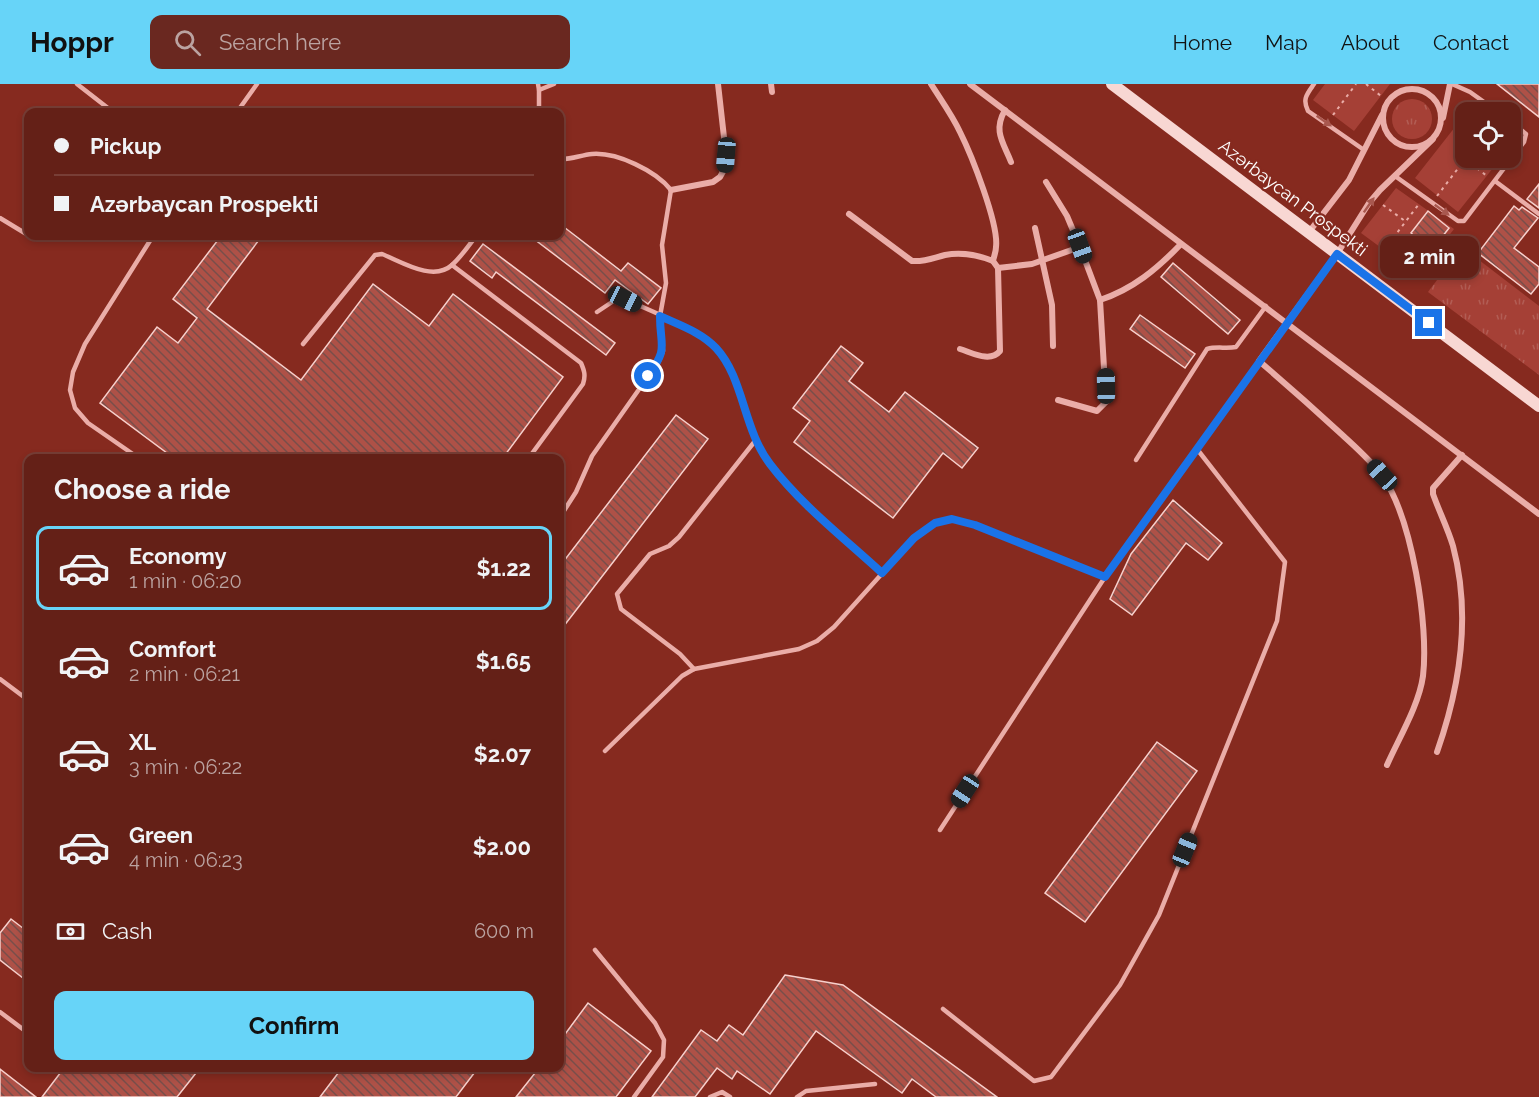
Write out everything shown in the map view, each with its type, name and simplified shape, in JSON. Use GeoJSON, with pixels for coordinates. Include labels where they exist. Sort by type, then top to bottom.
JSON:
{"type":"FeatureCollection","features":[{"type":"Feature","properties":{"kind":"street"},"geometry":{"type":"LineString","coordinates":[[671,190],[713,182],[720,177],[725,168],[726,155],[718,84]]}},
{"type":"Feature","properties":{"kind":"street"},"geometry":{"type":"LineString","coordinates":[[771,84],[772,92]]}},
{"type":"Feature","properties":{"kind":"street"},"geometry":{"type":"LineString","coordinates":[[931,84],[960,131],[987,201],[996,238],[993,261]]}},
{"type":"Feature","properties":{"kind":"street"},"geometry":{"type":"LineString","coordinates":[[970,84],[1539,514]]}},
{"type":"Feature","properties":{"kind":"street","name":"Azərbaycan Prospekti"},"geometry":{"type":"LineString","coordinates":[[1112,84],[1539,406]]}},
{"type":"Feature","properties":{"kind":"street"},"geometry":{"type":"LineString","coordinates":[[1309,232],[1345,187],[1386,106],[1394,96],[1414,84]]}},
{"type":"Feature","properties":{"kind":"street"},"geometry":{"type":"LineString","coordinates":[[1387,765],[1418,696],[1423,676],[1423,641],[1414,561],[1405,526],[1394,495],[1382,475],[1293,389],[1259,361],[1337,254],[1369,203],[1433,139],[1445,114],[1451,84]]}},
{"type":"Feature","properties":{"kind":"street"},"geometry":{"type":"LineString","coordinates":[[1400,92],[1420,90],[1431,97],[1439,108],[1440,127]]}},
{"type":"Feature","properties":{"kind":"street"},"geometry":{"type":"LineString","coordinates":[[1386,106],[1384,126],[1396,142],[1402,146],[1415,147],[1422,146],[1433,139]]}},
{"type":"Feature","properties":{"kind":"street"},"geometry":{"type":"LineString","coordinates":[[1005,110],[999,120],[998,129],[1011,162]]}},
{"type":"Feature","properties":{"kind":"street"},"geometry":{"type":"LineString","coordinates":[[1046,182],[1067,216],[1100,300],[1106,402],[1097,411],[1058,400]]}},
{"type":"Feature","properties":{"kind":"street"},"geometry":{"type":"LineString","coordinates":[[849,214],[912,261],[922,262],[947,255],[971,254],[993,261],[998,268],[1000,351],[996,356],[989,358],[960,350]]}},
{"type":"Feature","properties":{"kind":"street"},"geometry":{"type":"LineString","coordinates":[[1035,228],[1052,305],[1053,346]]}},
{"type":"Feature","properties":{"kind":"street"},"geometry":{"type":"LineString","coordinates":[[1100,300],[1152,273],[1181,243]]}},
{"type":"Feature","properties":{"kind":"street"},"geometry":{"type":"LineString","coordinates":[[998,268],[1032,264],[1080,246]]}},
{"type":"Feature","properties":{"kind":"street"},"geometry":{"type":"LineString","coordinates":[[1437,752],[1455,688],[1460,661],[1462,626],[1459,576],[1453,545],[1433,494],[1433,488],[1462,455]]}},
{"type":"Feature","properties":{"kind":"lane"},"geometry":{"type":"LineString","coordinates":[[77,84],[108,108]]}},
{"type":"Feature","properties":{"kind":"lane"},"geometry":{"type":"LineString","coordinates":[[240,108],[257,84]]}},
{"type":"Feature","properties":{"kind":"lane"},"geometry":{"type":"LineString","coordinates":[[538,84],[539,108]]}},
{"type":"Feature","properties":{"kind":"lane"},"geometry":{"type":"LineString","coordinates":[[539,90],[554,84]]}},
{"type":"Feature","properties":{"kind":"lane"},"geometry":{"type":"LineString","coordinates":[[1314,84],[1305,97],[1304,104],[1308,111],[1364,150]]}},
{"type":"Feature","properties":{"kind":"lane"},"geometry":{"type":"LineString","coordinates":[[1451,84],[1470,92],[1484,102]]}},
{"type":"Feature","properties":{"kind":"lane"},"geometry":{"type":"LineString","coordinates":[[1521,130],[1526,134],[1521,146]]}},
{"type":"Feature","properties":{"kind":"lane"},"geometry":{"type":"LineString","coordinates":[[564,158],[594,154],[608,155],[632,163],[656,175],[671,190],[662,245],[666,283],[660,316],[663,351],[659,361],[592,456],[573,498],[564,511]]}},
{"type":"Feature","properties":{"kind":"lane"},"geometry":{"type":"LineString","coordinates":[[1395,176],[1458,221],[1464,221],[1505,168]]}},
{"type":"Feature","properties":{"kind":"lane"},"geometry":{"type":"LineString","coordinates":[[1495,181],[1539,214]]}},
{"type":"Feature","properties":{"kind":"lane"},"geometry":{"type":"LineString","coordinates":[[0,219],[24,232]]}},
{"type":"Feature","properties":{"kind":"lane"},"geometry":{"type":"LineString","coordinates":[[133,454],[88,423],[75,408],[70,390],[73,372],[85,344],[150,240]]}},
{"type":"Feature","properties":{"kind":"lane"},"geometry":{"type":"LineString","coordinates":[[303,344],[375,255],[382,254],[425,271],[440,272],[452,266],[473,240]]}},
{"type":"Feature","properties":{"kind":"lane"},"geometry":{"type":"LineString","coordinates":[[452,266],[580,363],[584,370],[583,384],[532,454]]}},
{"type":"Feature","properties":{"kind":"lane"},"geometry":{"type":"LineString","coordinates":[[597,312],[618,298],[625,299],[703,337],[715,347],[732,374],[755,441],[770,464],[809,507],[882,573]]}},
{"type":"Feature","properties":{"kind":"lane"},"geometry":{"type":"LineString","coordinates":[[1136,460],[1207,349],[1214,346],[1236,347],[1266,306]]}},
{"type":"Feature","properties":{"kind":"lane"},"geometry":{"type":"LineString","coordinates":[[940,830],[1105,577],[1259,361]]}},
{"type":"Feature","properties":{"kind":"lane"},"geometry":{"type":"LineString","coordinates":[[694,669],[680,654],[621,609],[617,594],[650,554],[669,546],[679,537],[755,441]]}},
{"type":"Feature","properties":{"kind":"lane"},"geometry":{"type":"LineString","coordinates":[[943,1009],[1034,1081],[1051,1077],[1120,986],[1159,915],[1277,621],[1285,562],[1197,449]]}},
{"type":"Feature","properties":{"kind":"lane"},"geometry":{"type":"LineString","coordinates":[[606,751],[682,675],[694,669],[799,649],[817,641],[834,627],[914,538],[935,523],[952,519],[975,525],[1105,577]]}},
{"type":"Feature","properties":{"kind":"lane"},"geometry":{"type":"LineString","coordinates":[[0,679],[24,697]]}},
{"type":"Feature","properties":{"kind":"lane"},"geometry":{"type":"LineString","coordinates":[[595,950],[656,1023],[664,1041],[663,1057],[634,1097]]}},
{"type":"Feature","properties":{"kind":"lane"},"geometry":{"type":"LineString","coordinates":[[0,1012],[24,1030]]}},
{"type":"Feature","properties":{"kind":"lane"},"geometry":{"type":"LineString","coordinates":[[797,1097],[806,1091],[875,1084]]}},
{"type":"Feature","properties":{"kind":"lane"},"geometry":{"type":"LineString","coordinates":[[710,1097],[718,1092],[730,1097]]}},
{"type":"Feature","properties":{"kind":"path"},"geometry":{"type":"LineString","coordinates":[[1333,115],[1356,84]]}},
{"type":"Feature","properties":{"kind":"path"},"geometry":{"type":"LineString","coordinates":[[1366,84],[1381,96]]}},
{"type":"Feature","properties":{"kind":"path"},"geometry":{"type":"LineString","coordinates":[[1437,196],[1458,168]]}},
{"type":"Feature","properties":{"kind":"path"},"geometry":{"type":"LineString","coordinates":[[1478,168],[1487,176]]}},
{"type":"Feature","properties":{"kind":"path"},"geometry":{"type":"LineString","coordinates":[[1384,250],[1419,204]]}},
{"type":"Feature","properties":{"kind":"path"},"geometry":{"type":"LineString","coordinates":[[1383,205],[1405,221]]}},
{"type":"Feature","properties":{"kind":"green space"},"geometry":{"type":"Polygon","coordinates":[[[1325,84],[1390,84],[1354,131],[1313,100],[1325,84]]]}},
{"type":"Feature","properties":{"kind":"green space"},"geometry":{"type":"Polygon","coordinates":[[[1412,99],[1420,100],[1426,105],[1431,111],[1431,127],[1426,133],[1420,138],[1412,139],[1404,138],[1398,133],[1393,127],[1392,119],[1393,111],[1398,105],[1404,100],[1412,99]]]}},
{"type":"Feature","properties":{"kind":"green space"},"geometry":{"type":"Polygon","coordinates":[[[1455,127],[1455,168],[1493,168],[1458,212],[1415,178],[1455,127]]]}},
{"type":"Feature","properties":{"kind":"green space"},"geometry":{"type":"Polygon","coordinates":[[[1396,188],[1454,229],[1425,267],[1403,249],[1395,258],[1361,233],[1396,188]]]}},
{"type":"Feature","properties":{"kind":"green space"},"geometry":{"type":"Polygon","coordinates":[[[1462,247],[1539,306],[1539,375],[1428,292],[1462,247]]]}},
{"type":"Feature","properties":{"kind":"building"},"geometry":{"type":"Polygon","coordinates":[[[1497,84],[1539,84],[1539,117],[1497,84]]]}},
{"type":"Feature","properties":{"kind":"building"},"geometry":{"type":"Polygon","coordinates":[[[1539,184],[1539,208],[1527,199],[1539,184]]]}},
{"type":"Feature","properties":{"kind":"building"},"geometry":{"type":"Polygon","coordinates":[[[1514,206],[1519,210],[1522,207],[1538,218],[1514,248],[1539,267],[1539,284],[1531,294],[1478,253],[1514,206]]]}},
{"type":"Feature","properties":{"kind":"building"},"geometry":{"type":"Polygon","coordinates":[[[1428,211],[1449,228],[1432,250],[1411,233],[1428,211]]]}},
{"type":"Feature","properties":{"kind":"building"},"geometry":{"type":"Polygon","coordinates":[[[564,227],[621,271],[628,263],[661,288],[648,304],[615,280],[605,293],[535,240],[564,240],[564,227]]]}},
{"type":"Feature","properties":{"kind":"building"},"geometry":{"type":"Polygon","coordinates":[[[218,240],[259,240],[207,309],[301,380],[373,284],[429,326],[453,294],[563,377],[506,454],[168,454],[100,403],[157,327],[178,343],[197,318],[173,299],[218,240]]]}},
{"type":"Feature","properties":{"kind":"building"},"geometry":{"type":"Polygon","coordinates":[[[483,244],[615,343],[606,355],[496,272],[492,278],[470,261],[483,244]]]}},
{"type":"Feature","properties":{"kind":"building"},"geometry":{"type":"Polygon","coordinates":[[[1173,263],[1240,320],[1228,334],[1161,277],[1173,263]]]}},
{"type":"Feature","properties":{"kind":"building"},"geometry":{"type":"Polygon","coordinates":[[[1140,315],[1195,354],[1185,368],[1130,329],[1140,315]]]}},
{"type":"Feature","properties":{"kind":"building"},"geometry":{"type":"Polygon","coordinates":[[[841,346],[863,363],[849,381],[889,412],[905,392],[978,448],[962,468],[943,453],[893,518],[794,442],[810,421],[793,408],[841,346]]]}},
{"type":"Feature","properties":{"kind":"building"},"geometry":{"type":"Polygon","coordinates":[[[676,415],[708,439],[564,626],[564,561],[676,415]]]}},
{"type":"Feature","properties":{"kind":"building"},"geometry":{"type":"Polygon","coordinates":[[[1173,500],[1222,543],[1208,560],[1186,543],[1132,615],[1110,599],[1131,554],[1173,500]]]}},
{"type":"Feature","properties":{"kind":"building"},"geometry":{"type":"Polygon","coordinates":[[[1157,742],[1197,771],[1085,922],[1045,893],[1157,742]]]}},
{"type":"Feature","properties":{"kind":"building"},"geometry":{"type":"Polygon","coordinates":[[[11,919],[24,929],[24,979],[0,960],[0,933],[11,919]]]}},
{"type":"Feature","properties":{"kind":"building"},"geometry":{"type":"Polygon","coordinates":[[[785,975],[843,985],[997,1097],[936,1097],[912,1079],[902,1093],[816,1031],[770,1094],[737,1071],[732,1079],[717,1068],[695,1097],[652,1097],[701,1030],[717,1041],[729,1025],[743,1035],[785,975]]]}},
{"type":"Feature","properties":{"kind":"building"},"geometry":{"type":"Polygon","coordinates":[[[588,1003],[651,1051],[616,1097],[516,1097],[536,1072],[564,1072],[564,1036],[588,1003]]]}},
{"type":"Feature","properties":{"kind":"building"},"geometry":{"type":"Polygon","coordinates":[[[0,1069],[36,1097],[0,1097],[0,1069]]]}},
{"type":"Feature","properties":{"kind":"building"},"geometry":{"type":"Polygon","coordinates":[[[61,1072],[197,1072],[177,1097],[42,1097],[61,1072]]]}},
{"type":"Feature","properties":{"kind":"building"},"geometry":{"type":"Polygon","coordinates":[[[339,1072],[475,1072],[456,1097],[320,1097],[339,1072]]]}},
{"type":"Feature","properties":{"kind":"route"},"geometry":{"type":"LineString","coordinates":[[648,376],[663,351],[660,316],[693,331],[715,347],[732,374],[755,441],[770,464],[809,507],[882,573],[914,538],[935,523],[952,519],[975,525],[1105,577],[1337,254],[1429,323]]}}]}
